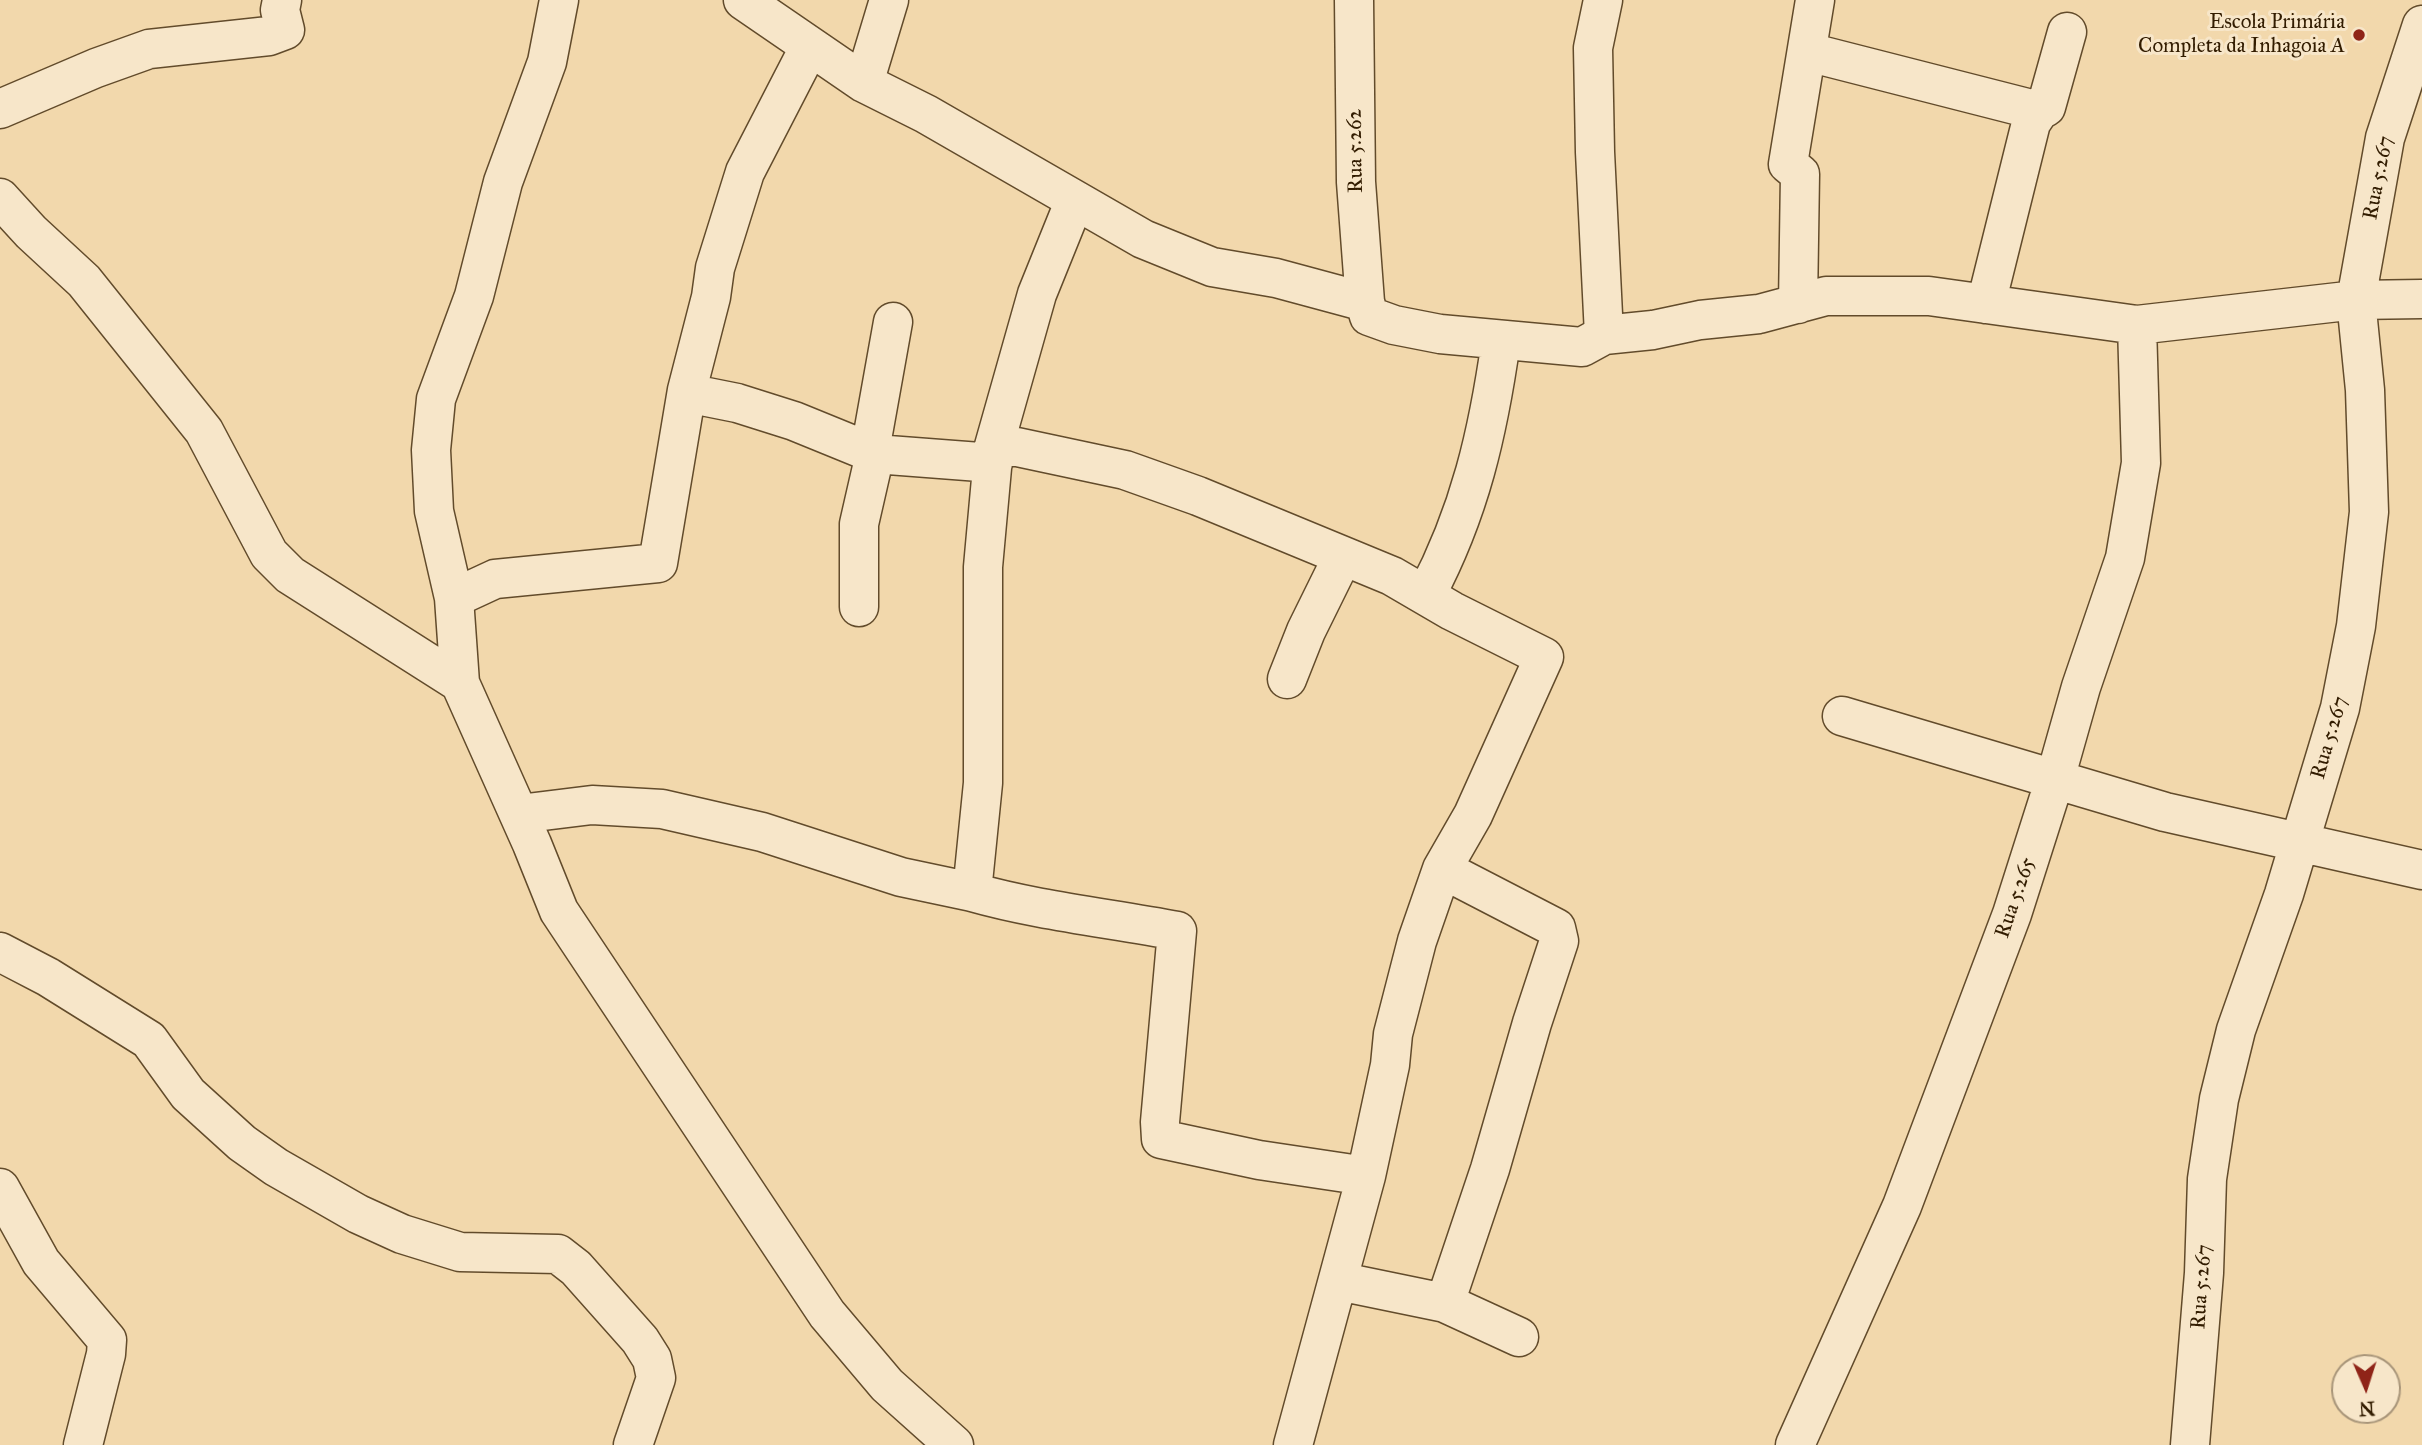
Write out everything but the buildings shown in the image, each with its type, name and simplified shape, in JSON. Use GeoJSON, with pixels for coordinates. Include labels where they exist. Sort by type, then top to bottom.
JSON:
{"type":"FeatureCollection","features":[{"type":"Feature","properties":{"kind":"street"},"geometry":{"type":"LineString","coordinates":[[0,108],[149,49],[269,36],[285,30],[282,0]]}},
{"type":"Feature","properties":{"kind":"street"},"geometry":{"type":"LineString","coordinates":[[559,0],[547,62],[503,182],[474,296],[436,400],[431,450],[435,511],[454,598],[460,683],[559,911],[827,1314],[887,1385],[954,1445]]}},
{"type":"Feature","properties":{"kind":"street"},"geometry":{"type":"LineString","coordinates":[[743,0],[864,83],[926,114],[1143,239],[1212,267],[1276,278],[1365,302],[1369,316],[1394,325],[1440,334],[1582,347],[1604,335],[1759,314],[1826,296],[1929,296],[2137,326],[2356,300],[2422,299]]}},
{"type":"Feature","properties":{"kind":"street"},"geometry":{"type":"LineString","coordinates":[[864,83],[889,0]]}},
{"type":"Feature","properties":{"kind":"street","name":"Rua 5.262"},"geometry":{"type":"LineString","coordinates":[[1354,0],[1356,182],[1365,302]]}},
{"type":"Feature","properties":{"kind":"street"},"geometry":{"type":"LineString","coordinates":[[1603,0],[1594,48],[1595,152],[1604,335]]}},
{"type":"Feature","properties":{"kind":"street"},"geometry":{"type":"LineString","coordinates":[[1798,304],[1800,174],[1788,164],[1815,0]]}},
{"type":"Feature","properties":{"kind":"street","name":"Rua 5.267"},"geometry":{"type":"LineString","coordinates":[[2190,1445],[2204,1273],[2207,1179],[2219,1099],[2236,1030],[2299,842],[2340,708],[2356,626],[2369,512],[2365,390],[2356,300],[2385,138],[2422,25]]}},
{"type":"Feature","properties":{"kind":"street"},"geometry":{"type":"LineString","coordinates":[[1986,304],[2031,123],[2039,111],[2046,107],[2067,32]]}},
{"type":"Feature","properties":{"kind":"street"},"geometry":{"type":"LineString","coordinates":[[454,598],[495,579],[658,563],[687,393],[711,297],[715,268],[745,172],[810,46]]}},
{"type":"Feature","properties":{"kind":"street"},"geometry":{"type":"LineString","coordinates":[[1808,52],[2039,111]]}},
{"type":"Feature","properties":{"kind":"street"},"geometry":{"type":"LineString","coordinates":[[0,198],[31,232],[84,281],[204,431],[269,554],[290,575],[460,683]]}},
{"type":"Feature","properties":{"kind":"street"},"geometry":{"type":"LineString","coordinates":[[972,892],[983,783],[983,567],[993,455],[1037,294],[1075,200]]}},
{"type":"Feature","properties":{"kind":"street"},"geometry":{"type":"LineString","coordinates":[[859,607],[859,524],[875,454],[871,445],[893,322]]}},
{"type":"Feature","properties":{"kind":"street","name":"Rua 5.265"},"geometry":{"type":"LineString","coordinates":[[1795,1445],[1902,1206],[2012,914],[2081,687],[2125,558],[2141,463],[2137,326]]}},
{"type":"Feature","properties":{"kind":"street"},"geometry":{"type":"LineString","coordinates":[[1426,595],[1444,561],[1472,487],[1490,417],[1501,341]]}},
{"type":"Feature","properties":{"kind":"street"},"geometry":{"type":"LineString","coordinates":[[687,393],[737,403],[794,421],[875,454],[993,455],[1017,447],[1125,470],[1198,496],[1392,576],[1452,611],[1544,657],[1473,816],[1442,869],[1417,941],[1393,1034],[1390,1065],[1366,1176],[1293,1445]]}},
{"type":"Feature","properties":{"kind":"street"},"geometry":{"type":"LineString","coordinates":[[1287,679],[1306,631],[1343,556]]}},
{"type":"Feature","properties":{"kind":"street"},"geometry":{"type":"LineString","coordinates":[[1842,716],[2165,812],[2422,870]]}},
{"type":"Feature","properties":{"kind":"street"},"geometry":{"type":"LineString","coordinates":[[519,814],[592,805],[662,809],[762,832],[901,877],[1045,909],[1142,923],[1177,932],[1160,1122],[1161,1139],[1258,1160],[1366,1176]]}},
{"type":"Feature","properties":{"kind":"street"},"geometry":{"type":"LineString","coordinates":[[1442,869],[1556,928],[1559,941],[1490,1169],[1445,1303]]}},
{"type":"Feature","properties":{"kind":"street"},"geometry":{"type":"LineString","coordinates":[[0,952],[48,977],[149,1040],[188,1094],[242,1143],[276,1167],[358,1214],[402,1234],[460,1252],[558,1254],[576,1268],[640,1340],[652,1359],[656,1378],[633,1445]]}},
{"type":"Feature","properties":{"kind":"street"},"geometry":{"type":"LineString","coordinates":[[0,1188],[41,1262],[107,1340],[106,1354],[83,1445]]}},
{"type":"Feature","properties":{"kind":"street"},"geometry":{"type":"LineString","coordinates":[[1338,1281],[1445,1303],[1519,1337]]}},
{"type":"Feature","properties":{"kind":"place","name":"Escola Primária Completa da Inhagoia A"},"geometry":{"type":"Point","coordinates":[2359,35]}}]}
